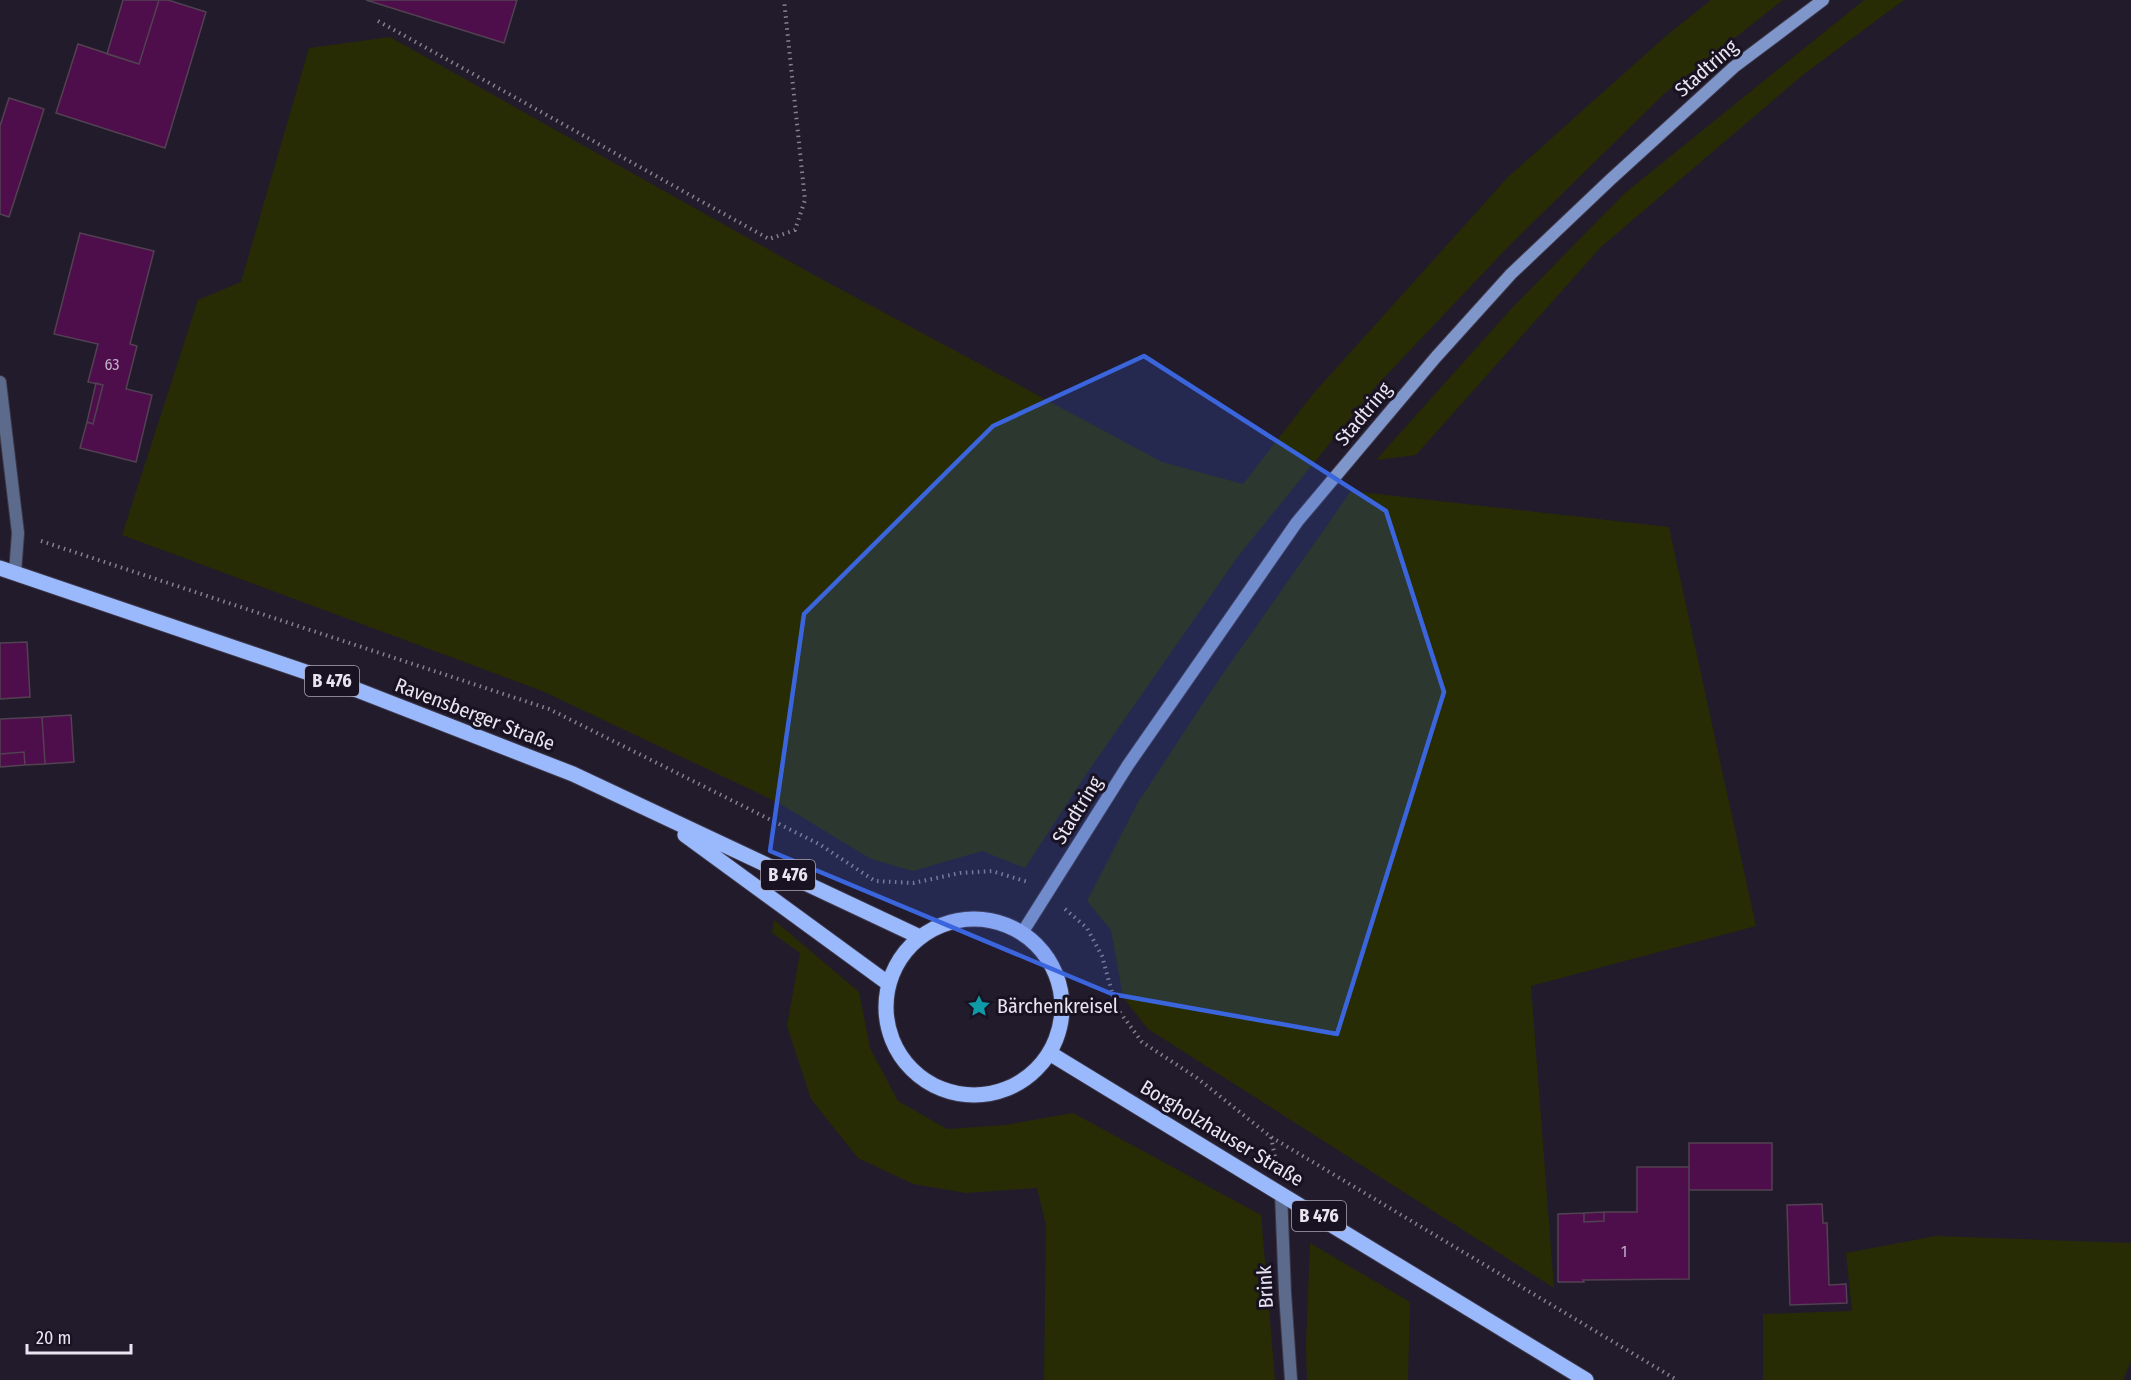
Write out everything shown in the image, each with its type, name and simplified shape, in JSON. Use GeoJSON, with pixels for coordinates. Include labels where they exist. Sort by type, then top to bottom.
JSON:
{"type":"FeatureCollection","features":[{"type":"Feature","properties":{"kind":"main road","name":"Ravensberger Straße"},"geometry":{"type":"LineString","coordinates":[[0,568],[347,686],[573,774],[920,937]]}},
{"type":"Feature","properties":{"kind":"main road"},"geometry":{"type":"LineString","coordinates":[[656,813],[889,984]]}},
{"type":"Feature","properties":{"kind":"main road"},"geometry":{"type":"LineString","coordinates":[[970,918],[997,922],[1022,933],[1043,951],[1057,974],[1063,1001],[1061,1028],[1051,1054],[1032,1075],[1009,1090],[981,1096],[953,1094],[927,1083],[906,1064],[891,1040],[886,1012],[889,984],[900,958],[920,937],[944,924],[970,918]]}},
{"type":"Feature","properties":{"kind":"main road","name":"Borgholzhauser Straße"},"geometry":{"type":"LineString","coordinates":[[1051,1054],[1586,1380]]}},
{"type":"Feature","properties":{"kind":"street","name":"Stadtring"},"geometry":{"type":"LineString","coordinates":[[1022,933],[1128,765],[1297,522],[1437,357],[1511,274],[1618,173],[1734,67],[1823,0]]}},
{"type":"Feature","properties":{"kind":"street"},"geometry":{"type":"LineString","coordinates":[[0,382],[18,533],[15,573]]}},
{"type":"Feature","properties":{"kind":"street","name":"Brink"},"geometry":{"type":"LineString","coordinates":[[1281,1193],[1291,1380]]}},
{"type":"Feature","properties":{"kind":"path"},"geometry":{"type":"LineString","coordinates":[[378,21],[769,239],[795,230],[805,200],[784,0]]}},
{"type":"Feature","properties":{"kind":"path"},"geometry":{"type":"LineString","coordinates":[[18,533],[549,709],[819,844],[875,881],[913,883],[960,873],[992,871],[1025,880],[1048,894],[1087,927],[1102,956],[1116,1007],[1142,1042],[1197,1078],[1271,1137],[1677,1380]]}},
{"type":"Feature","properties":{"kind":"highlighted area"},"geometry":{"type":"Polygon","coordinates":[[[1144,356],[1386,511],[1444,692],[1337,1034],[1112,994],[770,851],[804,614],[993,426],[1144,356]]]}},
{"type":"Feature","properties":{"kind":"green space"},"geometry":{"type":"Polygon","coordinates":[[[1711,0],[1783,0],[1665,93],[1508,247],[1378,384],[1239,555],[1087,773],[1025,868],[982,851],[913,871],[871,859],[777,802],[542,691],[122,535],[198,300],[241,282],[309,48],[390,37],[814,275],[1162,462],[1243,484],[1313,394],[1508,177],[1666,36],[1711,0]]]}},
{"type":"Feature","properties":{"kind":"green space"},"geometry":{"type":"Polygon","coordinates":[[[1864,0],[1904,0],[1804,74],[1601,247],[1416,455],[1376,460],[1512,308],[1625,193],[1864,0]]]}},
{"type":"Feature","properties":{"kind":"green space"},"geometry":{"type":"Polygon","coordinates":[[[1351,491],[1669,527],[1756,926],[1531,986],[1554,1288],[1148,1029],[1123,997],[1111,930],[1087,901],[1137,804],[1211,691],[1351,491]]]}},
{"type":"Feature","properties":{"kind":"green space"},"geometry":{"type":"Polygon","coordinates":[[[774,920],[859,992],[870,1048],[898,1101],[947,1129],[1005,1125],[1073,1113],[1261,1215],[1275,1380],[1044,1380],[1046,1225],[1037,1188],[966,1193],[913,1184],[858,1158],[811,1099],[787,1026],[800,953],[772,933],[774,920]]]}},
{"type":"Feature","properties":{"kind":"green space"},"geometry":{"type":"Polygon","coordinates":[[[1936,1236],[2131,1243],[2131,1361],[2123,1380],[1763,1380],[1763,1314],[1852,1311],[1846,1253],[1936,1236]]]}},
{"type":"Feature","properties":{"kind":"green space"},"geometry":{"type":"Polygon","coordinates":[[[1310,1243],[1410,1302],[1408,1380],[1307,1380],[1310,1243]]]}},
{"type":"Feature","properties":{"kind":"building"},"geometry":{"type":"Polygon","coordinates":[[[123,0],[159,0],[139,64],[107,54],[123,0]]]}},
{"type":"Feature","properties":{"kind":"building"},"geometry":{"type":"Polygon","coordinates":[[[159,0],[168,0],[206,12],[165,148],[56,113],[78,44],[139,64],[159,0]]]}},
{"type":"Feature","properties":{"kind":"building"},"geometry":{"type":"Polygon","coordinates":[[[366,0],[517,0],[504,43],[366,0]]]}},
{"type":"Feature","properties":{"kind":"building"},"geometry":{"type":"Polygon","coordinates":[[[9,98],[44,109],[9,217],[0,214],[0,126],[9,98]]]}},
{"type":"Feature","properties":{"kind":"building"},"geometry":{"type":"Polygon","coordinates":[[[80,233],[154,251],[130,344],[137,346],[126,389],[152,395],[136,462],[80,448],[87,422],[93,424],[103,385],[88,382],[98,344],[54,334],[80,233]]]}},
{"type":"Feature","properties":{"kind":"building"},"geometry":{"type":"Polygon","coordinates":[[[96,383],[103,385],[93,424],[87,422],[96,383]]]}},
{"type":"Feature","properties":{"kind":"building"},"geometry":{"type":"Polygon","coordinates":[[[27,642],[30,697],[0,699],[0,643],[27,642]]]}},
{"type":"Feature","properties":{"kind":"building"},"geometry":{"type":"Polygon","coordinates":[[[71,715],[74,762],[45,764],[42,717],[71,715]]]}},
{"type":"Feature","properties":{"kind":"building"},"geometry":{"type":"Polygon","coordinates":[[[42,717],[45,764],[25,765],[24,752],[0,754],[0,719],[42,717]]]}},
{"type":"Feature","properties":{"kind":"building"},"geometry":{"type":"Polygon","coordinates":[[[24,752],[25,765],[0,767],[0,754],[24,752]]]}},
{"type":"Feature","properties":{"kind":"building"},"geometry":{"type":"Polygon","coordinates":[[[1689,1143],[1772,1143],[1772,1190],[1689,1190],[1689,1143]]]}},
{"type":"Feature","properties":{"kind":"building"},"geometry":{"type":"Polygon","coordinates":[[[1637,1167],[1689,1167],[1689,1279],[1558,1282],[1558,1214],[1584,1213],[1584,1222],[1604,1221],[1604,1212],[1637,1212],[1637,1167]]]}},
{"type":"Feature","properties":{"kind":"building"},"geometry":{"type":"Polygon","coordinates":[[[1822,1204],[1823,1223],[1827,1223],[1829,1285],[1846,1284],[1847,1303],[1790,1305],[1787,1205],[1822,1204]]]}},
{"type":"Feature","properties":{"kind":"building"},"geometry":{"type":"Polygon","coordinates":[[[1604,1212],[1604,1221],[1584,1222],[1584,1213],[1604,1212]]]}},
{"type":"Feature","properties":{"kind":"place","name":"Bärchenkreisel"},"geometry":{"type":"Point","coordinates":[979,1006]}}]}
